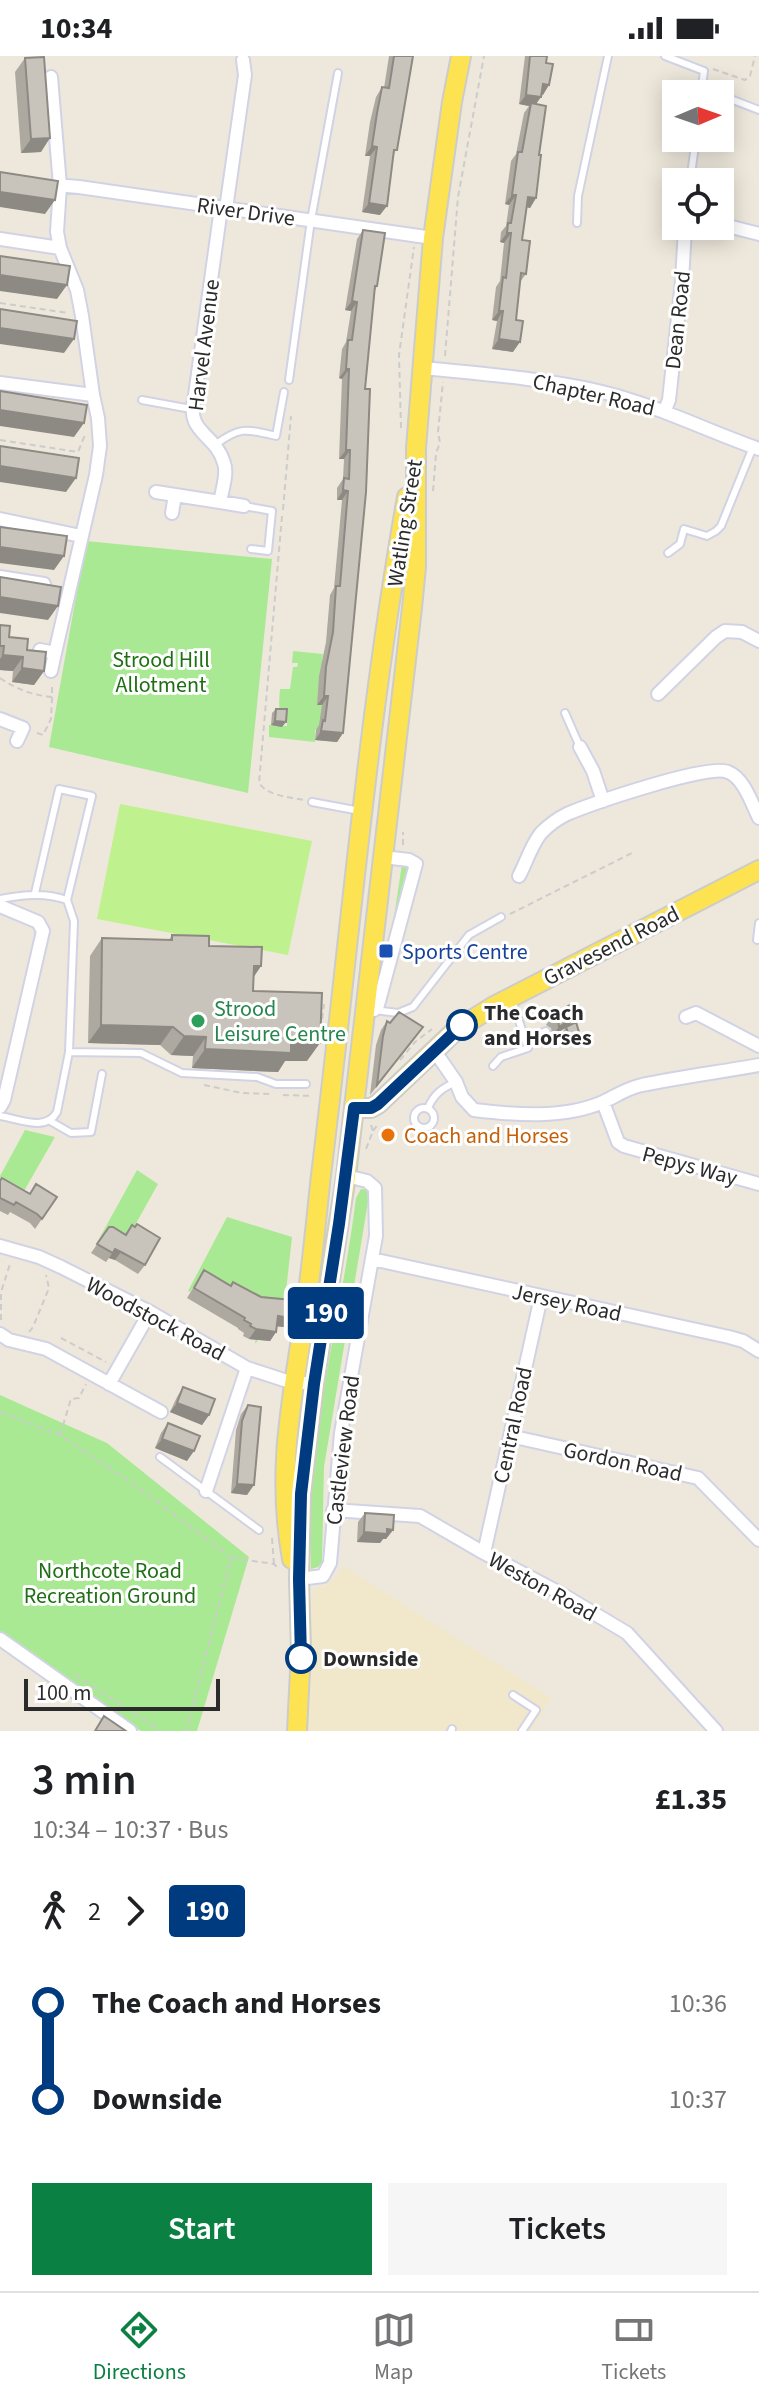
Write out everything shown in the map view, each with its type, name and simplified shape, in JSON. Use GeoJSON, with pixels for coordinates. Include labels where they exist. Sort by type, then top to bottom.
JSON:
{"type":"FeatureCollection","features":[{"type":"Feature","properties":{"kind":"main road"},"geometry":{"type":"LineString","coordinates":[[416,448],[433,238],[461,56]]}},
{"type":"Feature","properties":{"kind":"main road","name":"Watling Street"},"geometry":{"type":"LineString","coordinates":[[334,1174],[354,1108],[369,1010],[416,567],[416,448]]}},
{"type":"Feature","properties":{"kind":"main road","name":"Watling Street"},"geometry":{"type":"LineString","coordinates":[[334,1174],[328,1110],[364,811],[401,534],[416,448]]}},
{"type":"Feature","properties":{"kind":"main road","name":"Watling Street"},"geometry":{"type":"LineString","coordinates":[[364,811],[372,812],[377,805],[385,741],[400,710]]}},
{"type":"Feature","properties":{"kind":"main road","name":"Watling Street"},"geometry":{"type":"LineString","coordinates":[[341,996],[355,966],[368,859],[370,856],[383,857]]}},
{"type":"Feature","properties":{"kind":"main road","name":"Gravesend Road"},"geometry":{"type":"LineString","coordinates":[[354,1108],[371,1108],[378,1104],[457,1029],[511,996],[759,870]]}},
{"type":"Feature","properties":{"kind":"main road"},"geometry":{"type":"LineString","coordinates":[[297,1731],[301,1666],[291,1576],[314,1384],[332,1271],[334,1174]]}},
{"type":"Feature","properties":{"kind":"main road"},"geometry":{"type":"LineString","coordinates":[[291,1576],[294,1574],[284,1499],[285,1453],[307,1301],[326,1243],[334,1174]]}},
{"type":"Feature","properties":{"kind":"main road"},"geometry":{"type":"LineString","coordinates":[[293,1382],[306,1366],[314,1326],[332,1271]]}},
{"type":"Feature","properties":{"kind":"street","name":"Harvel Avenue"},"geometry":{"type":"LineString","coordinates":[[220,502],[226,467],[215,445],[196,427],[191,409],[245,75],[243,60]]}},
{"type":"Feature","properties":{"kind":"street"},"geometry":{"type":"LineString","coordinates":[[51,77],[60,186],[57,214],[60,248],[77,290],[100,446],[51,671]]}},
{"type":"Feature","properties":{"kind":"street","name":"River Drive"},"geometry":{"type":"LineString","coordinates":[[45,184],[433,238]]}},
{"type":"Feature","properties":{"kind":"street"},"geometry":{"type":"LineString","coordinates":[[734,228],[759,234]]}},
{"type":"Feature","properties":{"kind":"street"},"geometry":{"type":"LineString","coordinates":[[0,239],[60,248]]}},
{"type":"Feature","properties":{"kind":"street","name":"Dean Road"},"geometry":{"type":"LineString","coordinates":[[665,410],[669,400],[682,281],[683,240]]}},
{"type":"Feature","properties":{"kind":"street","name":"Chapter Road"},"geometry":{"type":"LineString","coordinates":[[423,368],[536,379],[601,392],[665,410],[756,448]]}},
{"type":"Feature","properties":{"kind":"street"},"geometry":{"type":"LineString","coordinates":[[0,383],[93,395]]}},
{"type":"Feature","properties":{"kind":"street"},"geometry":{"type":"LineString","coordinates":[[156,492],[244,506]]}},
{"type":"Feature","properties":{"kind":"street"},"geometry":{"type":"LineString","coordinates":[[172,513],[175,495]]}},
{"type":"Feature","properties":{"kind":"street"},"geometry":{"type":"LineString","coordinates":[[0,519],[81,536]]}},
{"type":"Feature","properties":{"kind":"street"},"geometry":{"type":"LineString","coordinates":[[0,577],[69,589]]}},
{"type":"Feature","properties":{"kind":"street"},"geometry":{"type":"LineString","coordinates":[[658,694],[725,631],[742,632],[759,641]]}},
{"type":"Feature","properties":{"kind":"street"},"geometry":{"type":"LineString","coordinates":[[40,650],[55,653]]}},
{"type":"Feature","properties":{"kind":"street"},"geometry":{"type":"LineString","coordinates":[[0,719],[23,728],[17,741]]}},
{"type":"Feature","properties":{"kind":"street"},"geometry":{"type":"LineString","coordinates":[[580,747],[593,771],[603,801]]}},
{"type":"Feature","properties":{"kind":"street"},"geometry":{"type":"LineString","coordinates":[[519,876],[541,833],[564,815],[705,772],[730,772],[737,778],[759,818]]}},
{"type":"Feature","properties":{"kind":"street","name":"Watling Street"},"geometry":{"type":"LineString","coordinates":[[369,1010],[379,1003],[416,864],[409,860],[383,857]]}},
{"type":"Feature","properties":{"kind":"street"},"geometry":{"type":"LineString","coordinates":[[0,906],[38,922],[43,931],[25,1017],[0,1107]]}},
{"type":"Feature","properties":{"kind":"street"},"geometry":{"type":"LineString","coordinates":[[686,1017],[696,1013],[759,1046]]}},
{"type":"Feature","properties":{"kind":"street"},"geometry":{"type":"LineString","coordinates":[[434,1050],[456,1082],[462,1097],[474,1110],[504,1113],[562,1113],[603,1102],[620,1091],[641,1085],[759,1065]]}},
{"type":"Feature","properties":{"kind":"street","name":"Pepys Way"},"geometry":{"type":"LineString","coordinates":[[603,1102],[618,1142],[624,1146],[759,1184]]}},
{"type":"Feature","properties":{"kind":"street","name":"Castleview Road"},"geometry":{"type":"LineString","coordinates":[[291,1576],[321,1577],[331,1558],[341,1433],[376,1223],[376,1190],[368,1181],[334,1174]]}},
{"type":"Feature","properties":{"kind":"street","name":"Woodstock Road"},"geometry":{"type":"LineString","coordinates":[[0,1246],[44,1259],[150,1312],[247,1368],[293,1382],[314,1384]]}},
{"type":"Feature","properties":{"kind":"street","name":"Jersey Road"},"geometry":{"type":"LineString","coordinates":[[372,1259],[729,1337],[759,1351]]}},
{"type":"Feature","properties":{"kind":"street","name":"Central Road"},"geometry":{"type":"LineString","coordinates":[[484,1553],[541,1297]]}},
{"type":"Feature","properties":{"kind":"street"},"geometry":{"type":"LineString","coordinates":[[109,1384],[150,1312]]}},
{"type":"Feature","properties":{"kind":"street"},"geometry":{"type":"LineString","coordinates":[[1,1329],[9,1340],[46,1349],[161,1412]]}},
{"type":"Feature","properties":{"kind":"street"},"geometry":{"type":"LineString","coordinates":[[206,1491],[247,1368]]}},
{"type":"Feature","properties":{"kind":"street","name":"Gordon Road"},"geometry":{"type":"LineString","coordinates":[[510,1436],[698,1478],[759,1540]]}},
{"type":"Feature","properties":{"kind":"street","name":"Weston Road"},"geometry":{"type":"LineString","coordinates":[[333,1510],[420,1516],[560,1593],[627,1633],[716,1731]]}},
{"type":"Feature","properties":{"kind":"street"},"geometry":{"type":"LineString","coordinates":[[0,1639],[130,1731]]}},
{"type":"Feature","properties":{"kind":"lane"},"geometry":{"type":"LineString","coordinates":[[577,223],[578,196],[608,56]]}},
{"type":"Feature","properties":{"kind":"lane"},"geometry":{"type":"LineString","coordinates":[[665,56],[704,68],[702,80]]}},
{"type":"Feature","properties":{"kind":"lane"},"geometry":{"type":"LineString","coordinates":[[289,380],[311,220],[338,73]]}},
{"type":"Feature","properties":{"kind":"lane"},"geometry":{"type":"LineString","coordinates":[[734,101],[759,110]]}},
{"type":"Feature","properties":{"kind":"lane"},"geometry":{"type":"LineString","coordinates":[[215,445],[232,431],[254,431],[276,436],[284,392]]}},
{"type":"Feature","properties":{"kind":"lane"},"geometry":{"type":"LineString","coordinates":[[142,400],[191,409]]}},
{"type":"Feature","properties":{"kind":"lane"},"geometry":{"type":"LineString","coordinates":[[668,553],[680,544],[684,529],[707,536],[721,526],[756,448]]}},
{"type":"Feature","properties":{"kind":"lane"},"geometry":{"type":"LineString","coordinates":[[244,506],[272,511],[268,551],[251,549]]}},
{"type":"Feature","properties":{"kind":"lane"},"geometry":{"type":"LineString","coordinates":[[565,713],[580,747]]}},
{"type":"Feature","properties":{"kind":"lane"},"geometry":{"type":"LineString","coordinates":[[0,1116],[42,1124],[50,1121],[58,1110],[69,1052],[74,921],[67,900],[92,796],[59,789],[35,893]]}},
{"type":"Feature","properties":{"kind":"lane"},"geometry":{"type":"LineString","coordinates":[[312,802],[364,811]]}},
{"type":"Feature","properties":{"kind":"lane"},"geometry":{"type":"LineString","coordinates":[[0,899],[35,893],[67,900]]}},
{"type":"Feature","properties":{"kind":"lane"},"geometry":{"type":"LineString","coordinates":[[369,1010],[398,1013],[413,1007],[469,935],[501,917]]}},
{"type":"Feature","properties":{"kind":"lane"},"geometry":{"type":"LineString","coordinates":[[757,940],[759,923]]}},
{"type":"Feature","properties":{"kind":"lane"},"geometry":{"type":"LineString","coordinates":[[493,1066],[501,1057],[528,1048],[511,996]]}},
{"type":"Feature","properties":{"kind":"lane"},"geometry":{"type":"LineString","coordinates":[[525,1040],[546,1031]]}},
{"type":"Feature","properties":{"kind":"lane"},"geometry":{"type":"LineString","coordinates":[[69,1052],[141,1053],[182,1073],[257,1077],[276,1084],[306,1084]]}},
{"type":"Feature","properties":{"kind":"lane"},"geometry":{"type":"LineString","coordinates":[[50,1121],[73,1133],[91,1132],[102,1074]]}},
{"type":"Feature","properties":{"kind":"lane"},"geometry":{"type":"LineString","coordinates":[[428,1108],[434,1096],[456,1082]]}},
{"type":"Feature","properties":{"kind":"lane"},"geometry":{"type":"LineString","coordinates":[[160,1457],[259,1530]]}},
{"type":"Feature","properties":{"kind":"lane"},"geometry":{"type":"LineString","coordinates":[[513,1695],[536,1710],[522,1731]]}},
{"type":"Feature","properties":{"kind":"path"},"geometry":{"type":"LineString","coordinates":[[432,495],[436,453],[440,443],[438,432],[458,197],[484,56]]}},
{"type":"Feature","properties":{"kind":"path"},"geometry":{"type":"LineString","coordinates":[[704,68],[745,80],[750,76],[755,56]]}},
{"type":"Feature","properties":{"kind":"path"},"geometry":{"type":"LineString","coordinates":[[0,303],[69,313]]}},
{"type":"Feature","properties":{"kind":"path"},"geometry":{"type":"LineString","coordinates":[[292,404],[259,783],[272,793],[312,802]]}},
{"type":"Feature","properties":{"kind":"path"},"geometry":{"type":"LineString","coordinates":[[0,440],[78,452],[88,430],[98,418]]}},
{"type":"Feature","properties":{"kind":"path"},"geometry":{"type":"LineString","coordinates":[[23,728],[43,735],[51,719],[51,671]]}},
{"type":"Feature","properties":{"kind":"path"},"geometry":{"type":"LineString","coordinates":[[0,678],[23,691],[52,697]]}},
{"type":"Feature","properties":{"kind":"path"},"geometry":{"type":"LineString","coordinates":[[501,917],[632,853]]}},
{"type":"Feature","properties":{"kind":"path"},"geometry":{"type":"LineString","coordinates":[[182,1073],[203,1085],[242,1093],[315,1096],[316,1088]]}},
{"type":"Feature","properties":{"kind":"path"},"geometry":{"type":"LineString","coordinates":[[364,1158],[373,1131],[370,1124]]}},
{"type":"Feature","properties":{"kind":"path"},"geometry":{"type":"LineString","coordinates":[[1,1329],[1,1292],[14,1256]]}},
{"type":"Feature","properties":{"kind":"path"},"geometry":{"type":"LineString","coordinates":[[25,1335],[32,1328],[49,1288],[45,1270]]}},
{"type":"Feature","properties":{"kind":"path"},"geometry":{"type":"LineString","coordinates":[[60,1435],[71,1399],[79,1398],[95,1368],[104,1369],[111,1365],[61,1338]]}},
{"type":"Feature","properties":{"kind":"path"},"geometry":{"type":"LineString","coordinates":[[0,1412],[60,1435],[139,1488],[231,1558],[274,1564],[291,1576]]}},
{"type":"Feature","properties":{"kind":"path"},"geometry":{"type":"LineString","coordinates":[[186,1731],[231,1558]]}},
{"type":"Feature","properties":{"kind":"path"},"geometry":{"type":"LineString","coordinates":[[74,1675],[161,1731]]}},
{"type":"Feature","properties":{"kind":"shaded area"},"geometry":{"type":"Polygon","coordinates":[[[343,1566],[551,1698],[531,1731],[306,1731],[313,1590],[336,1577],[343,1566]]]}},
{"type":"Feature","properties":{"kind":"green space","name":"Strood Hill Allotment"},"geometry":{"type":"Polygon","coordinates":[[[86,541],[272,559],[248,793],[49,747],[86,541]]]}},
{"type":"Feature","properties":{"kind":"green space"},"geometry":{"type":"Polygon","coordinates":[[[293,651],[323,654],[322,662],[327,663],[320,682],[324,709],[322,730],[315,730],[315,742],[269,737],[269,725],[287,726],[280,714],[280,689],[290,689],[293,667],[297,667],[298,663],[292,663],[293,651]]]}},
{"type":"Feature","properties":{"kind":"green space"},"geometry":{"type":"Polygon","coordinates":[[[120,804],[312,841],[288,955],[97,919],[120,804]]]}},
{"type":"Feature","properties":{"kind":"green space"},"geometry":{"type":"Polygon","coordinates":[[[402,864],[409,868],[392,930],[402,864]]]}},
{"type":"Feature","properties":{"kind":"green space"},"geometry":{"type":"Polygon","coordinates":[[[25,1130],[55,1137],[16,1205],[0,1190],[0,1176],[25,1130]]]}},
{"type":"Feature","properties":{"kind":"green space"},"geometry":{"type":"Polygon","coordinates":[[[137,1170],[158,1184],[129,1236],[100,1240],[99,1239],[137,1170]]]}},
{"type":"Feature","properties":{"kind":"green space"},"geometry":{"type":"Polygon","coordinates":[[[361,1189],[370,1190],[324,1467],[322,1563],[311,1569],[309,1494],[315,1447],[356,1198],[361,1189]]]}},
{"type":"Feature","properties":{"kind":"green space"},"geometry":{"type":"Polygon","coordinates":[[[227,1217],[292,1237],[284,1309],[262,1307],[255,1344],[256,1337],[198,1280],[188,1291],[227,1217]]]}},
{"type":"Feature","properties":{"kind":"green space","name":"Northcote Road Recreation Ground"},"geometry":{"type":"Polygon","coordinates":[[[0,1395],[107,1443],[249,1557],[197,1731],[141,1731],[0,1639],[0,1395]]]}},
{"type":"Feature","properties":{"kind":"building"},"geometry":{"type":"Polygon","coordinates":[[[394,56],[413,56],[397,150],[394,150],[387,206],[369,203],[377,147],[372,146],[377,113],[382,87],[389,88],[394,56]]]}},
{"type":"Feature","properties":{"kind":"building"},"geometry":{"type":"Polygon","coordinates":[[[530,56],[547,56],[546,63],[553,64],[549,85],[543,84],[541,97],[526,95],[530,56]]]}},
{"type":"Feature","properties":{"kind":"building"},"geometry":{"type":"Polygon","coordinates":[[[44,57],[50,138],[31,139],[25,58],[44,57]]]}},
{"type":"Feature","properties":{"kind":"building"},"geometry":{"type":"Polygon","coordinates":[[[531,103],[546,106],[536,198],[528,197],[522,240],[530,241],[526,274],[521,273],[516,320],[523,321],[520,342],[499,339],[503,311],[499,311],[511,233],[507,233],[508,223],[511,223],[516,195],[512,195],[518,152],[522,152],[531,103]]]}},
{"type":"Feature","properties":{"kind":"building"},"geometry":{"type":"Polygon","coordinates":[[[0,172],[58,181],[55,200],[0,192],[0,172]]]}},
{"type":"Feature","properties":{"kind":"building"},"geometry":{"type":"Polygon","coordinates":[[[363,230],[385,233],[375,286],[365,389],[370,389],[366,492],[343,733],[321,731],[328,696],[324,696],[326,667],[333,632],[336,586],[340,586],[348,491],[343,490],[344,478],[349,479],[350,450],[346,450],[349,369],[346,369],[348,340],[352,340],[357,302],[352,301],[363,230]]]}},
{"type":"Feature","properties":{"kind":"building"},"geometry":{"type":"Polygon","coordinates":[[[0,256],[70,266],[67,285],[0,275],[0,256]]]}},
{"type":"Feature","properties":{"kind":"building"},"geometry":{"type":"Polygon","coordinates":[[[0,309],[77,321],[74,339],[0,328],[0,309]]]}},
{"type":"Feature","properties":{"kind":"building"},"geometry":{"type":"Polygon","coordinates":[[[0,391],[87,405],[84,423],[0,410],[0,391]]]}},
{"type":"Feature","properties":{"kind":"building"},"geometry":{"type":"Polygon","coordinates":[[[0,446],[79,458],[76,478],[0,466],[0,446]]]}},
{"type":"Feature","properties":{"kind":"building"},"geometry":{"type":"Polygon","coordinates":[[[0,527],[67,536],[64,556],[0,547],[0,527]]]}},
{"type":"Feature","properties":{"kind":"building"},"geometry":{"type":"Polygon","coordinates":[[[0,577],[61,587],[58,606],[0,597],[0,577]]]}},
{"type":"Feature","properties":{"kind":"building"},"geometry":{"type":"Polygon","coordinates":[[[0,625],[10,626],[9,637],[28,639],[27,650],[46,652],[44,671],[22,668],[23,657],[3,655],[0,625]]]}},
{"type":"Feature","properties":{"kind":"building"},"geometry":{"type":"Polygon","coordinates":[[[276,709],[287,709],[286,722],[275,721],[276,709]]]}},
{"type":"Feature","properties":{"kind":"building","name":"Strood Leisure Centre"},"geometry":{"type":"Polygon","coordinates":[[[172,935],[209,936],[209,946],[262,947],[261,966],[254,966],[253,991],[322,993],[320,1043],[291,1043],[291,1053],[205,1049],[206,1037],[184,1036],[173,1027],[101,1025],[102,938],[172,940],[172,935]]]}},
{"type":"Feature","properties":{"kind":"building"},"geometry":{"type":"Polygon","coordinates":[[[570,1005],[575,1016],[559,1027],[558,1018],[553,1015],[570,1005]]]}},
{"type":"Feature","properties":{"kind":"building"},"geometry":{"type":"Polygon","coordinates":[[[399,1012],[423,1027],[377,1085],[387,1021],[390,1023],[399,1012]]]}},
{"type":"Feature","properties":{"kind":"building"},"geometry":{"type":"Polygon","coordinates":[[[576,1022],[579,1032],[570,1037],[566,1027],[576,1022]]]}},
{"type":"Feature","properties":{"kind":"building"},"geometry":{"type":"Polygon","coordinates":[[[2,1178],[30,1194],[36,1184],[57,1197],[42,1219],[16,1202],[14,1205],[0,1198],[2,1178]]]}},
{"type":"Feature","properties":{"kind":"building"},"geometry":{"type":"Polygon","coordinates":[[[137,1224],[160,1238],[145,1265],[115,1249],[113,1253],[97,1244],[109,1227],[126,1235],[132,1225],[135,1227],[137,1224]]]}},
{"type":"Feature","properties":{"kind":"building"},"geometry":{"type":"Polygon","coordinates":[[[204,1270],[231,1286],[233,1282],[261,1297],[292,1300],[290,1318],[278,1316],[276,1332],[250,1326],[245,1318],[194,1288],[204,1270]]]}},
{"type":"Feature","properties":{"kind":"building"},"geometry":{"type":"Polygon","coordinates":[[[183,1387],[215,1399],[209,1415],[177,1403],[183,1387]]]}},
{"type":"Feature","properties":{"kind":"building"},"geometry":{"type":"Polygon","coordinates":[[[248,1405],[261,1407],[254,1485],[237,1484],[242,1421],[248,1405]]]}},
{"type":"Feature","properties":{"kind":"building"},"geometry":{"type":"Polygon","coordinates":[[[168,1423],[200,1436],[194,1451],[162,1439],[168,1423]]]}},
{"type":"Feature","properties":{"kind":"building"},"geometry":{"type":"Polygon","coordinates":[[[365,1513],[394,1515],[393,1530],[387,1529],[387,1534],[364,1532],[365,1513]]]}},
{"type":"Feature","properties":{"kind":"building"},"geometry":{"type":"Polygon","coordinates":[[[104,1716],[126,1731],[95,1731],[104,1716]]]}},
{"type":"Feature","properties":{"kind":"bus line","name":"190"},"geometry":{"type":"LineString","coordinates":[[301,1658],[301,1494],[354,1108],[371,1108],[378,1104],[462,1025]]}},
{"type":"Feature","properties":{"kind":"place","name":"Sports Centre"},"geometry":{"type":"Point","coordinates":[386,951]}},
{"type":"Feature","properties":{"kind":"place","name":"Strood Leisure Centre"},"geometry":{"type":"Point","coordinates":[198,1021]}},
{"type":"Feature","properties":{"kind":"place","name":"The Coach and Horses"},"geometry":{"type":"Point","coordinates":[462,1025]}},
{"type":"Feature","properties":{"kind":"place","name":"Coach and Horses"},"geometry":{"type":"Point","coordinates":[388,1135]}},
{"type":"Feature","properties":{"kind":"place","name":"Downside"},"geometry":{"type":"Point","coordinates":[301,1658]}}]}
